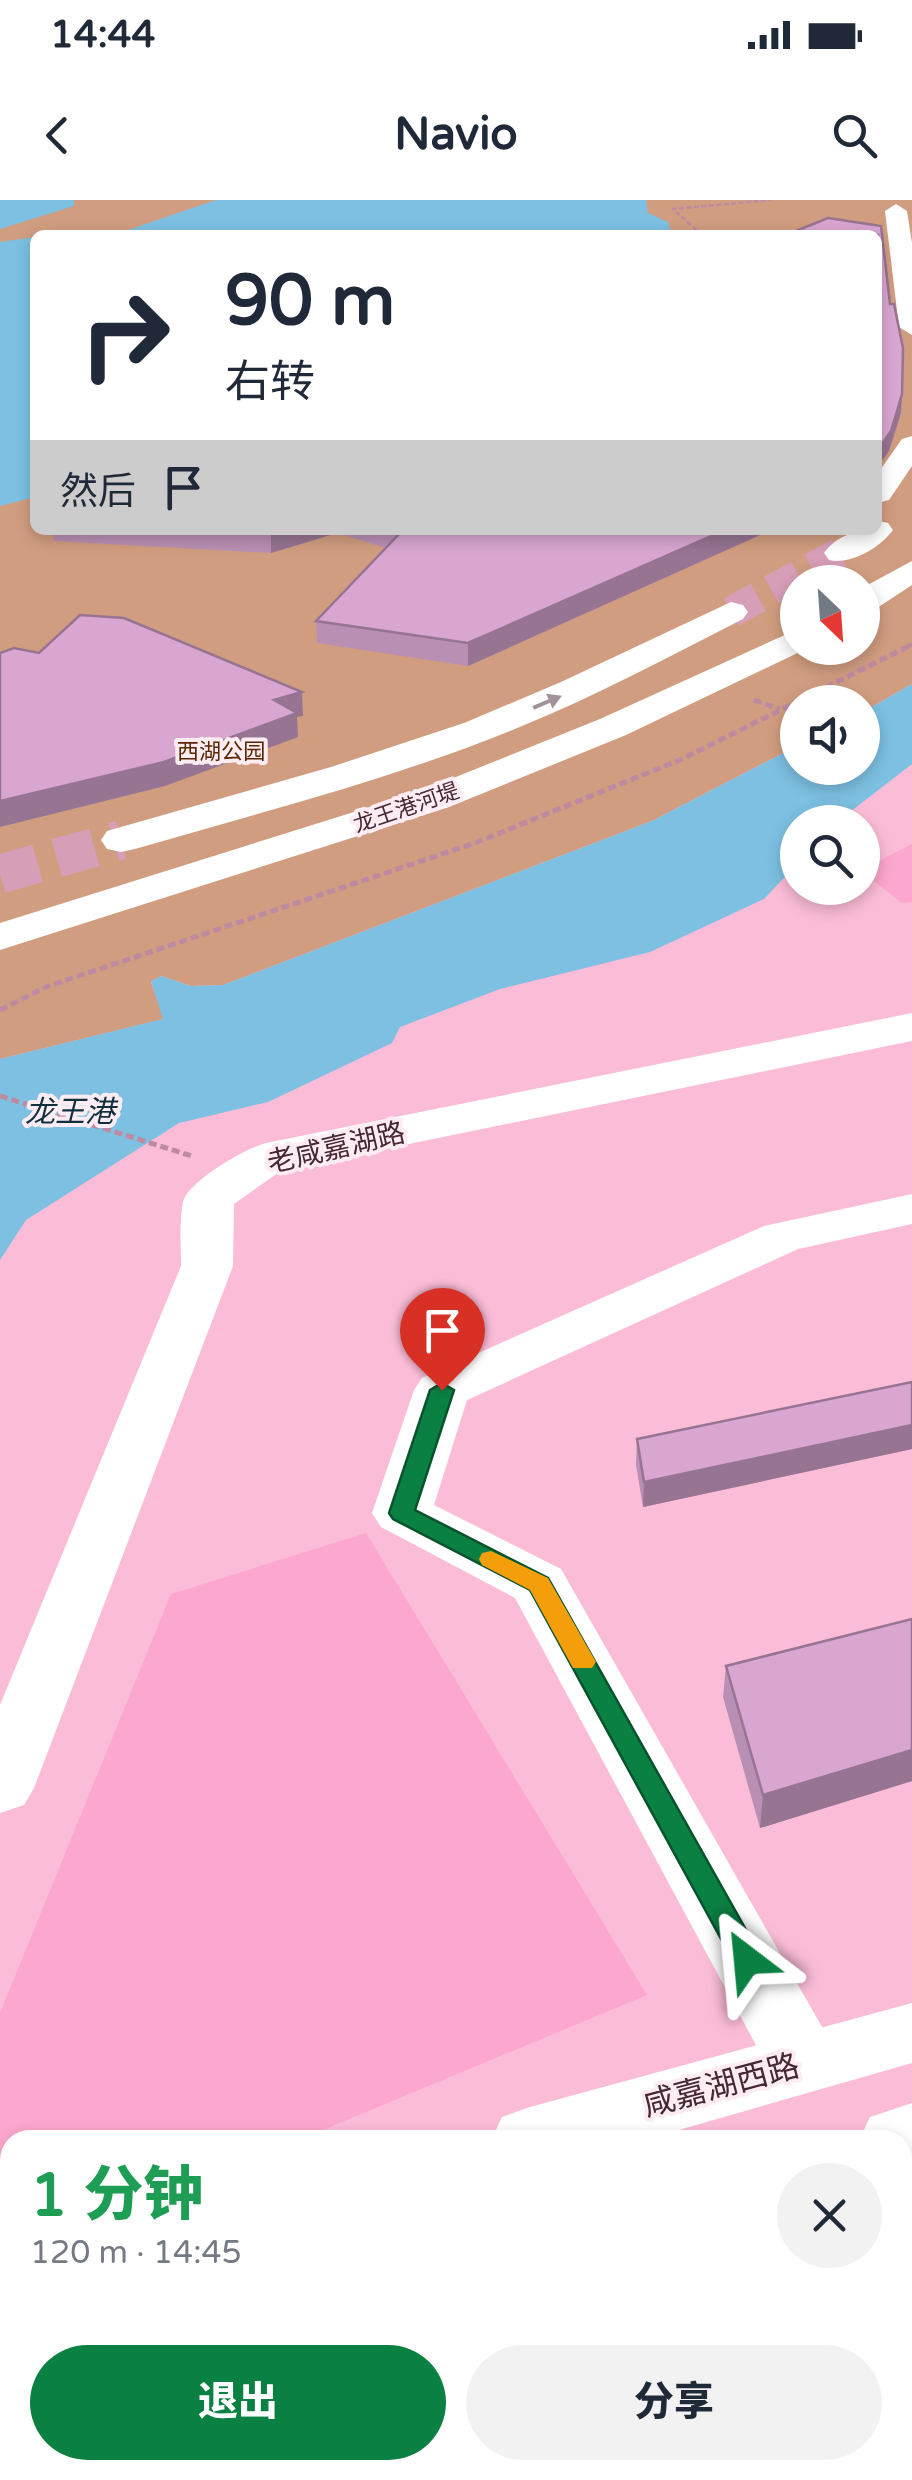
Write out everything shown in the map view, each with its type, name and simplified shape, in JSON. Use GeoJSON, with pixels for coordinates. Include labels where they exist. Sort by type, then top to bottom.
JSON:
{"type":"FeatureCollection","features":[{"type":"Feature","properties":{"kind":"street"},"geometry":{"type":"LineString","coordinates":[[896,211],[912,326]]}},
{"type":"Feature","properties":{"kind":"street"},"geometry":{"type":"LineString","coordinates":[[883,516],[912,445]]}},
{"type":"Feature","properties":{"kind":"street"},"geometry":{"type":"LineString","coordinates":[[880,591],[912,571]]}},
{"type":"Feature","properties":{"kind":"street"},"geometry":{"type":"LineString","coordinates":[[104,832],[352,774],[478,730],[568,693],[715,607]]}},
{"type":"Feature","properties":{"kind":"street","name":"龙王港河堤"},"geometry":{"type":"LineString","coordinates":[[0,937],[435,799],[613,727],[780,648]]}},
{"type":"Feature","properties":{"kind":"street","name":"老咸嘉湖路"},"geometry":{"type":"LineString","coordinates":[[0,1788],[207,1266],[208,1199],[266,1158],[912,1026]]}},
{"type":"Feature","properties":{"kind":"street"},"geometry":{"type":"LineString","coordinates":[[804,2062],[539,1584],[402,1513],[442,1390],[782,1237],[912,1209]]}},
{"type":"Feature","properties":{"kind":"street","name":"咸嘉湖西路"},"geometry":{"type":"LineString","coordinates":[[565,2130],[912,2033]]}},
{"type":"Feature","properties":{"kind":"path"},"geometry":{"type":"LineString","coordinates":[[697,230],[674,209],[771,200]]}},
{"type":"Feature","properties":{"kind":"path"},"geometry":{"type":"LineString","coordinates":[[0,1010],[46,988],[475,843],[682,759],[912,644]]}},
{"type":"Feature","properties":{"kind":"path"},"geometry":{"type":"LineString","coordinates":[[0,1096],[206,1160]]}},
{"type":"Feature","properties":{"kind":"shaded area"},"geometry":{"type":"Polygon","coordinates":[[[912,844],[912,902],[902,903],[880,886],[880,860],[912,844]]]}},
{"type":"Feature","properties":{"kind":"shaded area"},"geometry":{"type":"Polygon","coordinates":[[[366,1533],[647,1995],[323,2130],[0,2130],[0,2013],[171,1594],[366,1533]]]}},
{"type":"Feature","properties":{"kind":"green space","name":"西湖公园"},"geometry":{"type":"Polygon","coordinates":[[[0,200],[912,200],[912,684],[880,702],[880,685],[780,685],[780,755],[652,821],[223,985],[191,986],[161,976],[151,982],[164,1019],[0,1059],[0,200]]]}},
{"type":"Feature","properties":{"kind":"water"},"geometry":{"type":"Polygon","coordinates":[[[0,200],[74,200],[74,206],[0,229],[0,200]]]}},
{"type":"Feature","properties":{"kind":"water"},"geometry":{"type":"Polygon","coordinates":[[[216,200],[646,200],[648,213],[668,222],[670,230],[128,230],[216,200]]]}},
{"type":"Feature","properties":{"kind":"water"},"geometry":{"type":"Polygon","coordinates":[[[30,238],[30,498],[0,506],[0,242],[30,238]]]}},
{"type":"Feature","properties":{"kind":"water","name":"龙王港"},"geometry":{"type":"Polygon","coordinates":[[[912,684],[912,764],[859,805],[780,805],[780,882],[764,899],[650,952],[500,989],[400,1027],[392,1043],[268,1102],[179,1123],[26,1220],[0,1260],[0,1059],[163,1019],[151,981],[161,976],[191,986],[223,985],[652,821],[780,755],[780,785],[880,785],[880,702],[912,684]]]}},
{"type":"Feature","properties":{"kind":"building"},"geometry":{"type":"Polygon","coordinates":[[[828,218],[881,226],[881,230],[798,230],[828,218]]]}},
{"type":"Feature","properties":{"kind":"building"},"geometry":{"type":"Polygon","coordinates":[[[882,235],[890,304],[894,304],[903,348],[902,394],[891,431],[882,444],[882,235]]]}},
{"type":"Feature","properties":{"kind":"building"},"geometry":{"type":"Polygon","coordinates":[[[398,535],[714,535],[468,643],[316,621],[398,535]]]}},
{"type":"Feature","properties":{"kind":"building"},"geometry":{"type":"Polygon","coordinates":[[[80,615],[124,618],[302,692],[274,700],[297,713],[164,762],[0,801],[0,653],[14,648],[39,653],[80,615]]]}},
{"type":"Feature","properties":{"kind":"building"},"geometry":{"type":"Polygon","coordinates":[[[912,1382],[912,1425],[644,1482],[637,1439],[912,1382]]]}},
{"type":"Feature","properties":{"kind":"building"},"geometry":{"type":"Polygon","coordinates":[[[912,1619],[912,1750],[763,1795],[726,1666],[912,1619]]]}},
{"type":"Feature","properties":{"kind":"tunnel"},"geometry":{"type":"LineString","coordinates":[[731,612],[840,553]]}},
{"type":"Feature","properties":{"kind":"tunnel"},"geometry":{"type":"LineString","coordinates":[[0,874],[121,840]]}},
{"type":"Feature","properties":{"kind":"slow traffic"},"geometry":{"type":"LineString","coordinates":[[491,1559],[539,1584],[582,1662]]}},
{"type":"Feature","properties":{"kind":"route"},"geometry":{"type":"LineString","coordinates":[[442,1390],[402,1513],[539,1584],[747,1960]]}}]}
